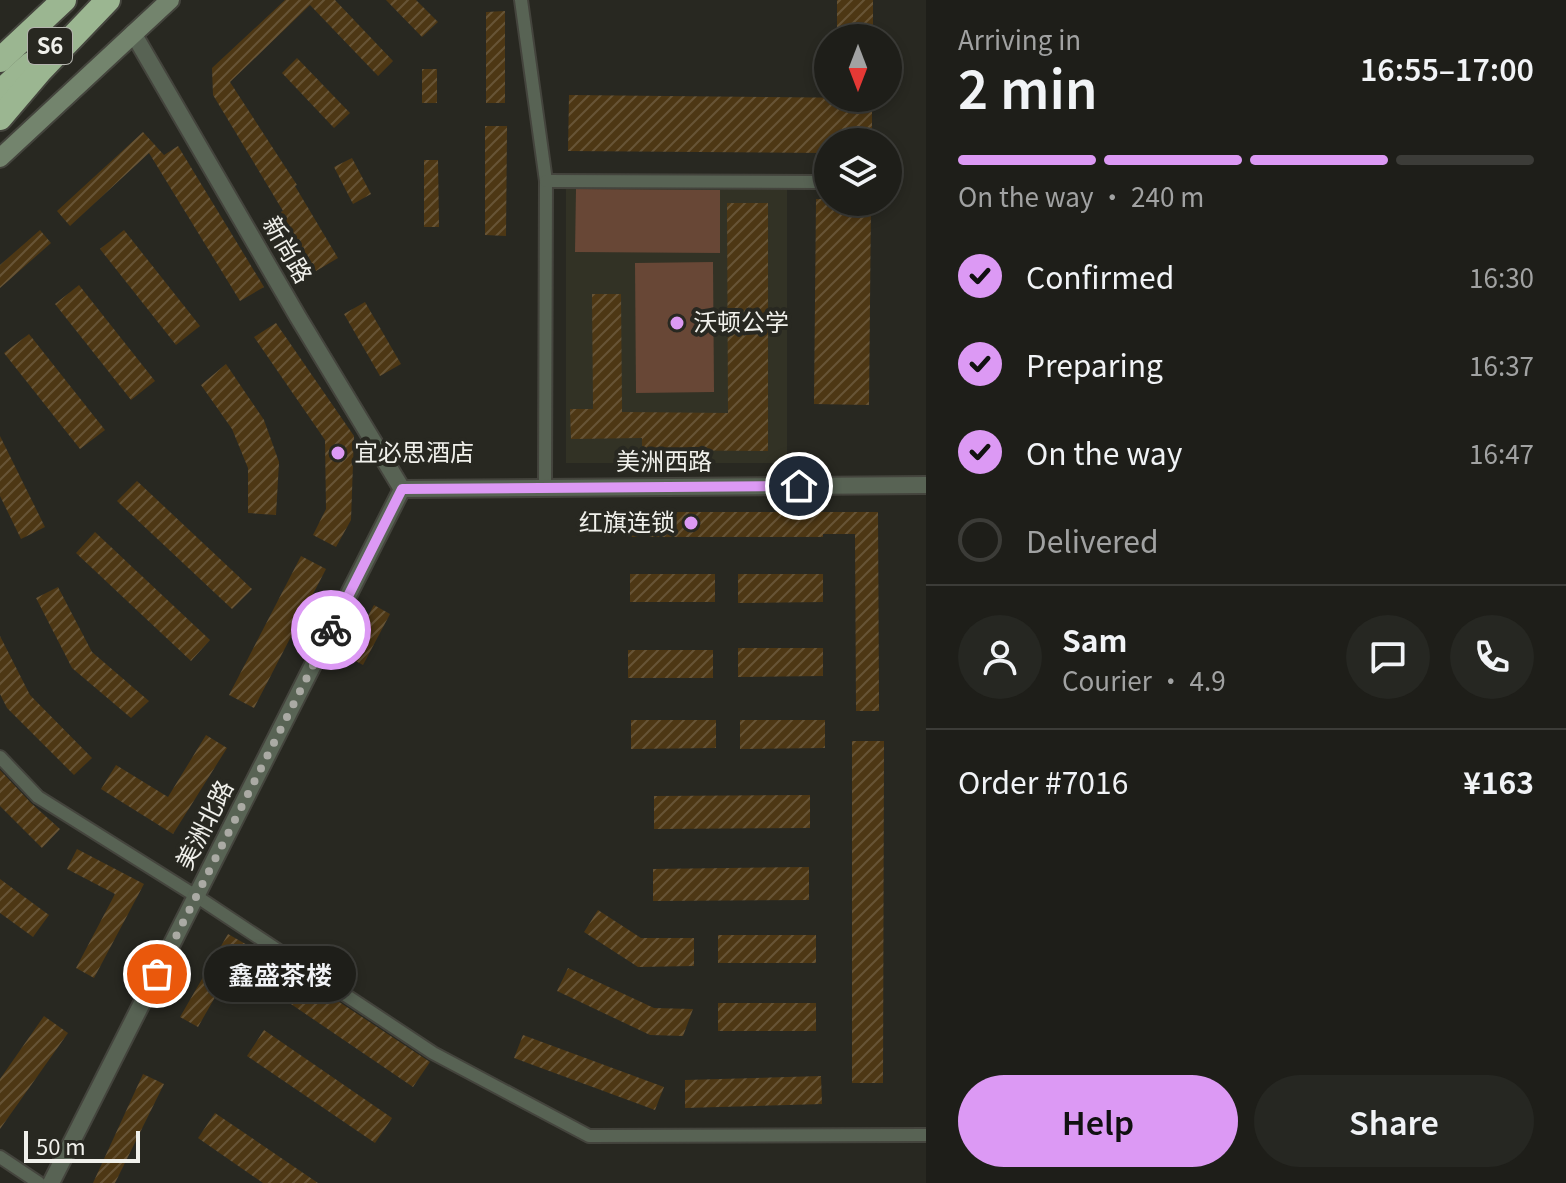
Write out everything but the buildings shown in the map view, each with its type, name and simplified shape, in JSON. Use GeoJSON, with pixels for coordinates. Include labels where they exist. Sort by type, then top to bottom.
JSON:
{"type":"FeatureCollection","features":[{"type":"Feature","properties":{"kind":"highway","name":"S6"},"geometry":{"type":"LineString","coordinates":[[2,58],[64,0]]}},
{"type":"Feature","properties":{"kind":"highway","name":"S6"},"geometry":{"type":"LineString","coordinates":[[0,92],[101,0]]}},
{"type":"Feature","properties":{"kind":"highway"},"geometry":{"type":"LineString","coordinates":[[0,118],[108,0]]}},
{"type":"Feature","properties":{"kind":"main road"},"geometry":{"type":"LineString","coordinates":[[0,158],[170,0]]}},
{"type":"Feature","properties":{"kind":"street"},"geometry":{"type":"LineString","coordinates":[[521,0],[546,181],[545,487]]}},
{"type":"Feature","properties":{"kind":"street","name":"新尚路"},"geometry":{"type":"LineString","coordinates":[[133,33],[402,489]]}},
{"type":"Feature","properties":{"kind":"street"},"geometry":{"type":"LineString","coordinates":[[546,181],[814,182]]}},
{"type":"Feature","properties":{"kind":"street","name":"美洲西路"},"geometry":{"type":"LineString","coordinates":[[402,489],[926,485]]}},
{"type":"Feature","properties":{"kind":"street","name":"美洲北路"},"geometry":{"type":"LineString","coordinates":[[51,1183],[402,489]]}},
{"type":"Feature","properties":{"kind":"street"},"geometry":{"type":"LineString","coordinates":[[0,757],[38,797],[196,896],[433,1053],[589,1136],[926,1135]]}},
{"type":"Feature","properties":{"kind":"street"},"geometry":{"type":"LineString","coordinates":[[0,1157],[39,1183]]}},
{"type":"Feature","properties":{"kind":"shaded area","name":"沃顿公学"},"geometry":{"type":"Polygon","coordinates":[[[566,184],[787,184],[787,463],[566,463],[566,184]]]}},
{"type":"Feature","properties":{"kind":"shaded area"},"geometry":{"type":"Polygon","coordinates":[[[576,189],[720,190],[720,253],[575,252],[576,189]]]}},
{"type":"Feature","properties":{"kind":"shaded area"},"geometry":{"type":"Polygon","coordinates":[[[713,262],[714,392],[636,393],[635,263],[713,262]]]}},
{"type":"Feature","properties":{"kind":"way so far"},"geometry":{"type":"LineString","coordinates":[[157,974],[331,630]]}},
{"type":"Feature","properties":{"kind":"place","name":"沃顿公学"},"geometry":{"type":"Point","coordinates":[677,323]}},
{"type":"Feature","properties":{"kind":"place","name":"宜必思酒店"},"geometry":{"type":"Point","coordinates":[338,453]}},
{"type":"Feature","properties":{"kind":"place","name":"红旗连锁"},"geometry":{"type":"Point","coordinates":[691,523]}},
{"type":"Feature","properties":{"kind":"place","name":"鑫盛茶楼"},"geometry":{"type":"Point","coordinates":[157,974]}},
{"type":"Feature","properties":{"kind":"route"},"geometry":{"type":"LineString","coordinates":[[331,630],[402,489],[799,486]]}}]}
